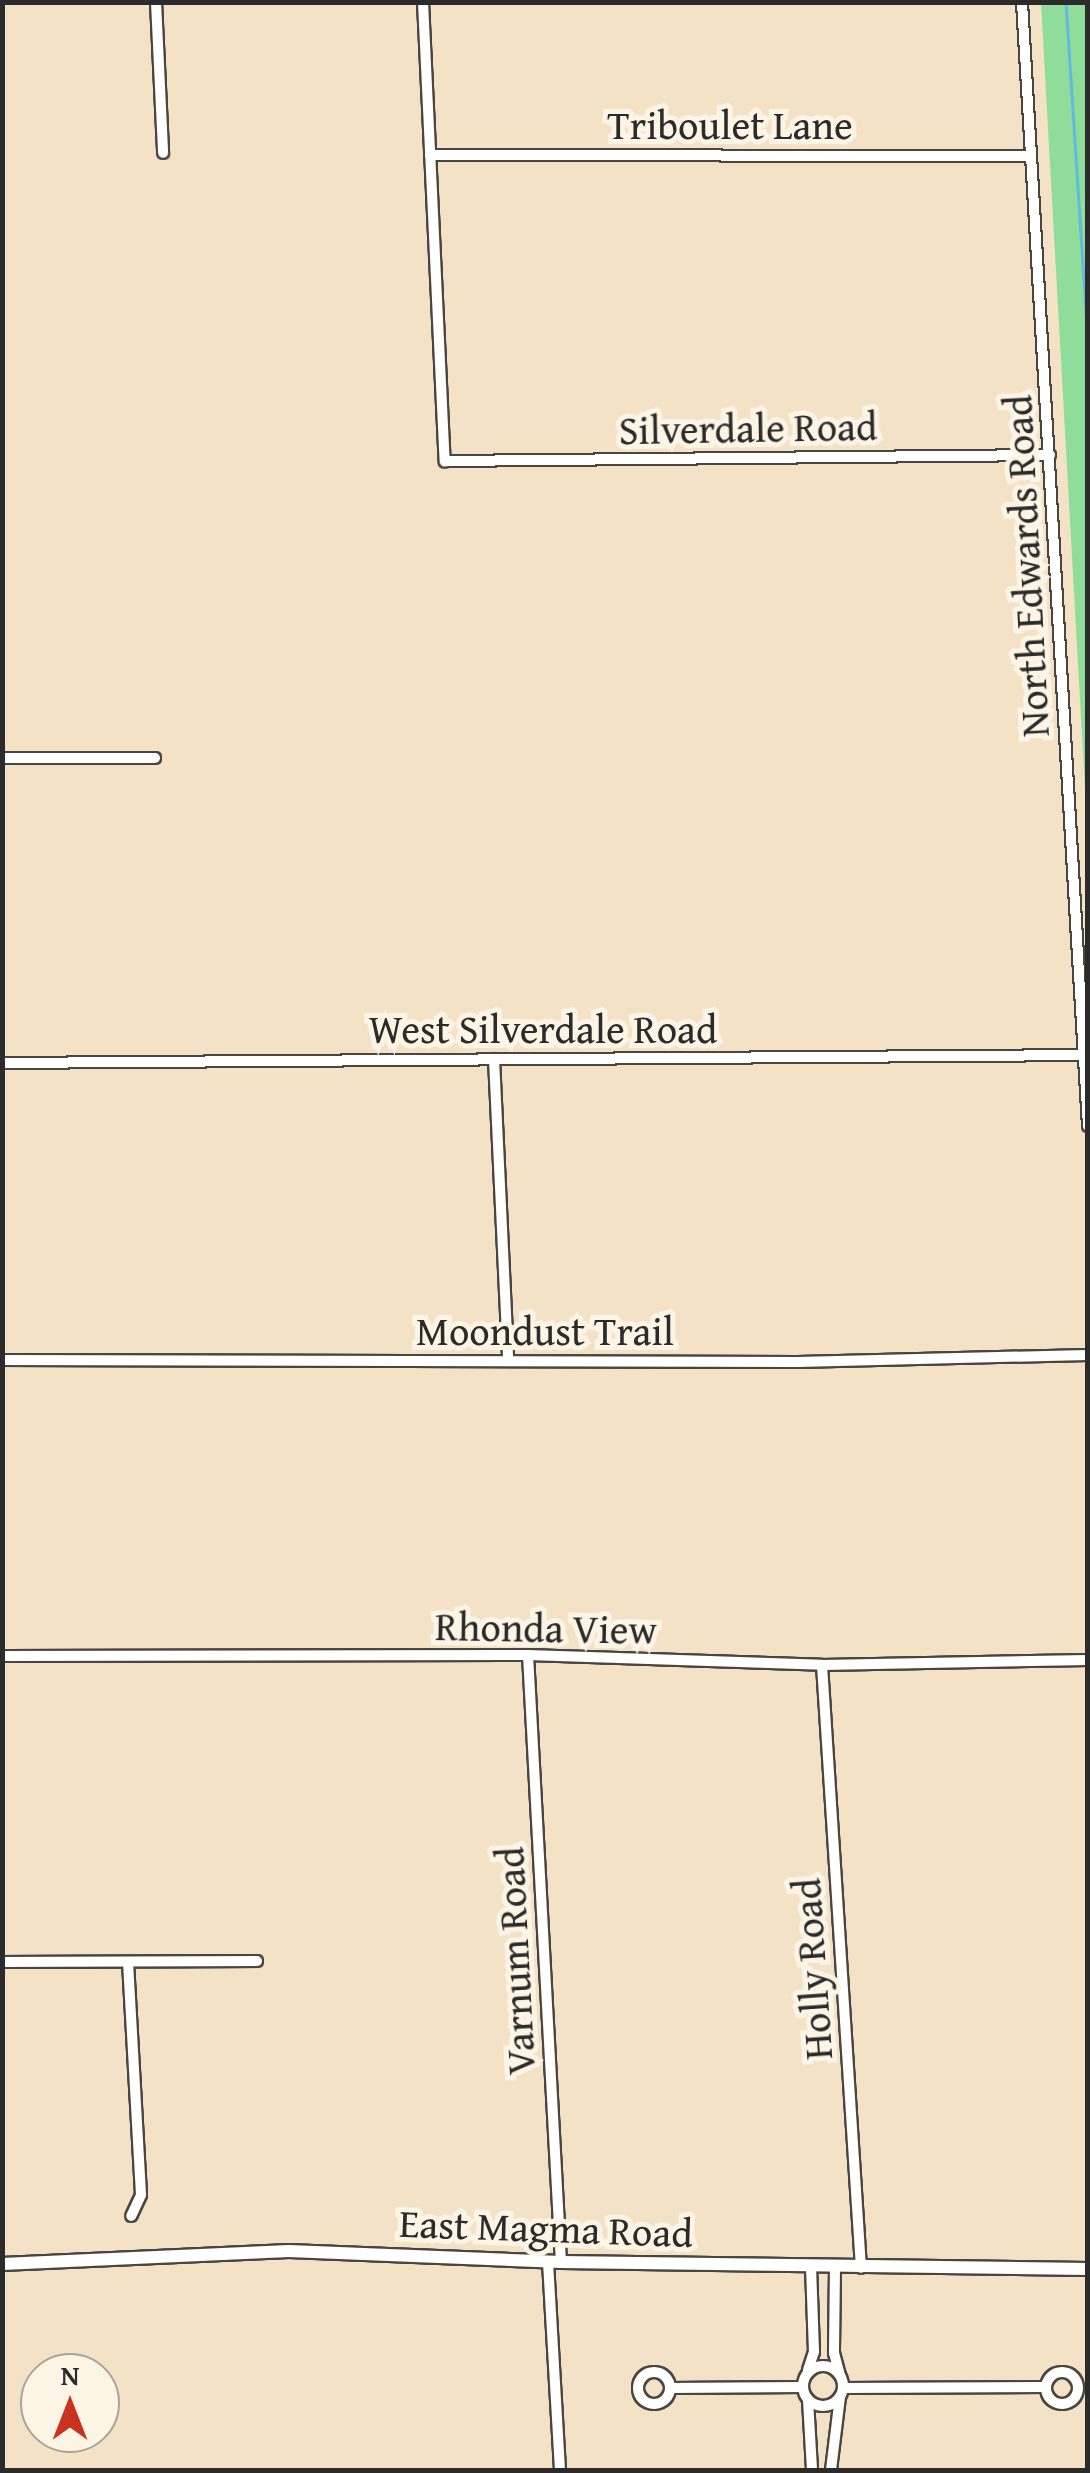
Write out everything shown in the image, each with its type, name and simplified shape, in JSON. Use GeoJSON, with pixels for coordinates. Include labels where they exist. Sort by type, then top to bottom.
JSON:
{"type":"FeatureCollection","features":[{"type":"Feature","properties":{"kind":"street"},"geometry":{"type":"LineString","coordinates":[[156,2],[163,152]]}},
{"type":"Feature","properties":{"kind":"street"},"geometry":{"type":"LineString","coordinates":[[423,2],[430,154]]}},
{"type":"Feature","properties":{"kind":"street","name":"North Edwards Road"},"geometry":{"type":"LineString","coordinates":[[1022,2],[1088,1126]]}},
{"type":"Feature","properties":{"kind":"street","name":"Triboulet Lane"},"geometry":{"type":"LineString","coordinates":[[430,154],[1030,156]]}},
{"type":"Feature","properties":{"kind":"street","name":"Silverdale Road"},"geometry":{"type":"LineString","coordinates":[[430,154],[446,461],[1050,455]]}},
{"type":"Feature","properties":{"kind":"street"},"geometry":{"type":"LineString","coordinates":[[2,758],[155,758]]}},
{"type":"Feature","properties":{"kind":"street","name":"West Silverdale Road"},"geometry":{"type":"LineString","coordinates":[[2,1063],[1084,1055]]}},
{"type":"Feature","properties":{"kind":"street"},"geometry":{"type":"LineString","coordinates":[[494,1059],[508,1361]]}},
{"type":"Feature","properties":{"kind":"street","name":"Moondust Trail"},"geometry":{"type":"LineString","coordinates":[[2,1360],[918,1362],[1088,1355]]}},
{"type":"Feature","properties":{"kind":"street","name":"Rhonda View"},"geometry":{"type":"LineString","coordinates":[[2,1656],[528,1656],[822,1665],[1088,1660]]}},
{"type":"Feature","properties":{"kind":"street","name":"Varnum Road"},"geometry":{"type":"LineString","coordinates":[[528,1656],[555,2262],[560,2470]]}},
{"type":"Feature","properties":{"kind":"street","name":"Holly Road"},"geometry":{"type":"LineString","coordinates":[[822,1665],[861,2268]]}},
{"type":"Feature","properties":{"kind":"street"},"geometry":{"type":"LineString","coordinates":[[2,1962],[257,1961]]}},
{"type":"Feature","properties":{"kind":"street"},"geometry":{"type":"LineString","coordinates":[[128,1962],[141,2195],[132,2216]]}},
{"type":"Feature","properties":{"kind":"street","name":"East Magma Road"},"geometry":{"type":"LineString","coordinates":[[2,2264],[289,2250],[555,2262],[1088,2270]]}},
{"type":"Feature","properties":{"kind":"street"},"geometry":{"type":"LineString","coordinates":[[811,2268],[814,2352],[803,2387],[808,2399],[812,2470]]}},
{"type":"Feature","properties":{"kind":"street"},"geometry":{"type":"LineString","coordinates":[[831,2470],[834,2413],[841,2386],[834,2353],[835,2268]]}},
{"type":"Feature","properties":{"kind":"street"},"geometry":{"type":"LineString","coordinates":[[806,2375],[824,2366],[841,2386],[1046,2388]]}},
{"type":"Feature","properties":{"kind":"street"},"geometry":{"type":"LineString","coordinates":[[808,2399],[826,2405],[841,2386]]}},
{"type":"Feature","properties":{"kind":"street"},"geometry":{"type":"LineString","coordinates":[[670,2388],[803,2387]]}},
{"type":"Feature","properties":{"kind":"green space"},"geometry":{"type":"Polygon","coordinates":[[[1041,3],[1086,3],[1087,824],[1041,3]]]}},
{"type":"Feature","properties":{"kind":"waterway"},"geometry":{"type":"LineString","coordinates":[[1066,2],[1088,345]]}}]}
